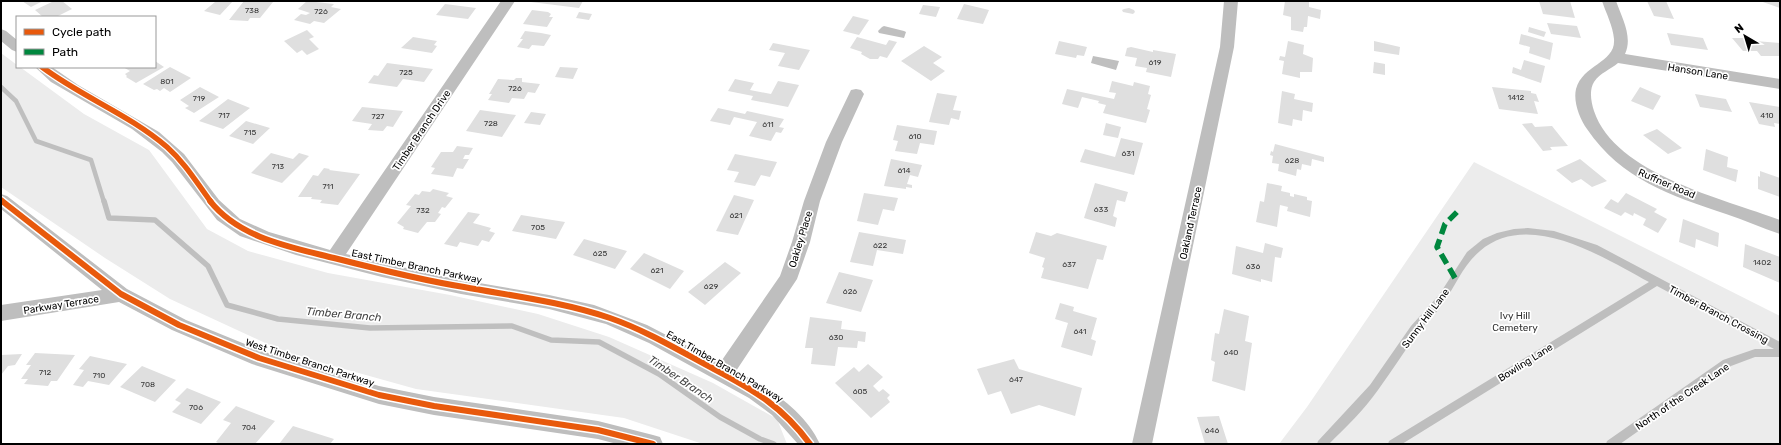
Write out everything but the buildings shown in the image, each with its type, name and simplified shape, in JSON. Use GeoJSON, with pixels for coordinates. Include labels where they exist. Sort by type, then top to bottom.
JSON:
{"type":"FeatureCollection","features":[{"type":"Feature","properties":{"kind":"street","name":"Timber Branch Drive"},"geometry":{"type":"LineString","coordinates":[[334,258],[508,1]]}},
{"type":"Feature","properties":{"kind":"street","name":"Oakland Terrace"},"geometry":{"type":"LineString","coordinates":[[1142,444],[1227,48],[1231,1]]}},
{"type":"Feature","properties":{"kind":"street"},"geometry":{"type":"LineString","coordinates":[[1609,1],[1621,38],[1620,52],[1617,58]]}},
{"type":"Feature","properties":{"kind":"street"},"geometry":{"type":"LineString","coordinates":[[1,34],[16,46]]}},
{"type":"Feature","properties":{"kind":"street","name":"Hanson Lane"},"geometry":{"type":"LineString","coordinates":[[1617,58],[1780,84]]}},
{"type":"Feature","properties":{"kind":"street","name":"Ruffner Road"},"geometry":{"type":"LineString","coordinates":[[1617,58],[1600,68],[1589,77],[1583,92],[1588,118],[1598,136],[1612,151],[1628,165],[1664,184],[1780,227]]}},
{"type":"Feature","properties":{"kind":"street","name":"East Timber Branch Parkway"},"geometry":{"type":"LineString","coordinates":[[43,68],[57,80],[142,127],[168,148],[185,164],[216,207],[238,227],[294,248],[334,258],[444,283],[560,303],[597,313],[646,333],[774,403],[794,420],[810,444]]}},
{"type":"Feature","properties":{"kind":"street","name":"Oakley Place"},"geometry":{"type":"LineString","coordinates":[[723,374],[788,279],[801,242],[812,201],[834,142],[856,94]]}},
{"type":"Feature","properties":{"kind":"street","name":"West Timber Branch Parkway"},"geometry":{"type":"LineString","coordinates":[[1,200],[121,294],[179,324],[259,358],[379,395],[434,406],[598,430],[653,444]]}},
{"type":"Feature","properties":{"kind":"street","name":"Parkway Terrace"},"geometry":{"type":"LineString","coordinates":[[1,313],[121,294]]}},
{"type":"Feature","properties":{"kind":"lane","name":"Sunny Hill Lane"},"geometry":{"type":"LineString","coordinates":[[1322,444],[1374,388],[1412,332],[1436,305],[1469,256],[1485,242],[1514,232],[1536,230],[1561,235],[1596,249],[1658,281]]}},
{"type":"Feature","properties":{"kind":"lane","name":"Timber Branch Crossing"},"geometry":{"type":"LineString","coordinates":[[1658,281],[1780,347]]}},
{"type":"Feature","properties":{"kind":"lane","name":"Bowling Lane"},"geometry":{"type":"LineString","coordinates":[[1393,444],[1658,281]]}},
{"type":"Feature","properties":{"kind":"lane","name":"North of the Creek Lane"},"geometry":{"type":"LineString","coordinates":[[1611,444],[1727,363],[1756,353],[1780,353]]}},
{"type":"Feature","properties":{"kind":"green space"},"geometry":{"type":"Polygon","coordinates":[[[1,53],[16,64],[16,68],[21,68],[84,114],[149,150],[207,229],[248,251],[328,273],[450,295],[538,314],[609,337],[713,383],[777,419],[787,444],[703,444],[624,418],[416,389],[287,353],[170,299],[105,258],[1,187],[1,53]]]}},
{"type":"Feature","properties":{"kind":"green space","name":"Ivy Hill Cemetery"},"geometry":{"type":"Polygon","coordinates":[[[1474,162],[1780,316],[1780,444],[1279,444],[1307,407],[1474,162]]]}},
{"type":"Feature","properties":{"kind":"shaded area"},"geometry":{"type":"Polygon","coordinates":[[[884,26],[906,32],[904,38],[879,33],[878,31],[884,26]]]}},
{"type":"Feature","properties":{"kind":"shaded area"},"geometry":{"type":"Polygon","coordinates":[[[1093,56],[1119,61],[1116,70],[1091,63],[1093,56]]]}},
{"type":"Feature","properties":{"kind":"waterway","name":"Timber Branch"},"geometry":{"type":"LineString","coordinates":[[1,87],[16,101],[36,141],[91,160],[104,202]]}},
{"type":"Feature","properties":{"kind":"waterway","name":"Timber Branch"},"geometry":{"type":"LineString","coordinates":[[104,201],[109,218],[155,220],[208,266],[227,305],[278,319],[370,328],[512,326],[551,340],[599,342],[659,374],[720,417],[760,439],[774,444]]}},
{"type":"Feature","properties":{"kind":"marked path"},"geometry":{"type":"LineString","coordinates":[[1455,278],[1437,247],[1445,224],[1460,209]]}},
{"type":"Feature","properties":{"kind":"cycle path"},"geometry":{"type":"LineString","coordinates":[[43,68],[72,88],[138,126],[168,148],[178,158],[223,215],[246,231],[296,248],[348,262],[450,285],[564,305],[626,324],[671,345],[756,392],[779,408],[790,418],[810,444]]}},
{"type":"Feature","properties":{"kind":"cycle path"},"geometry":{"type":"LineString","coordinates":[[1,200],[121,294],[179,325],[259,358],[379,395],[434,406],[598,430],[653,444]]}}]}
